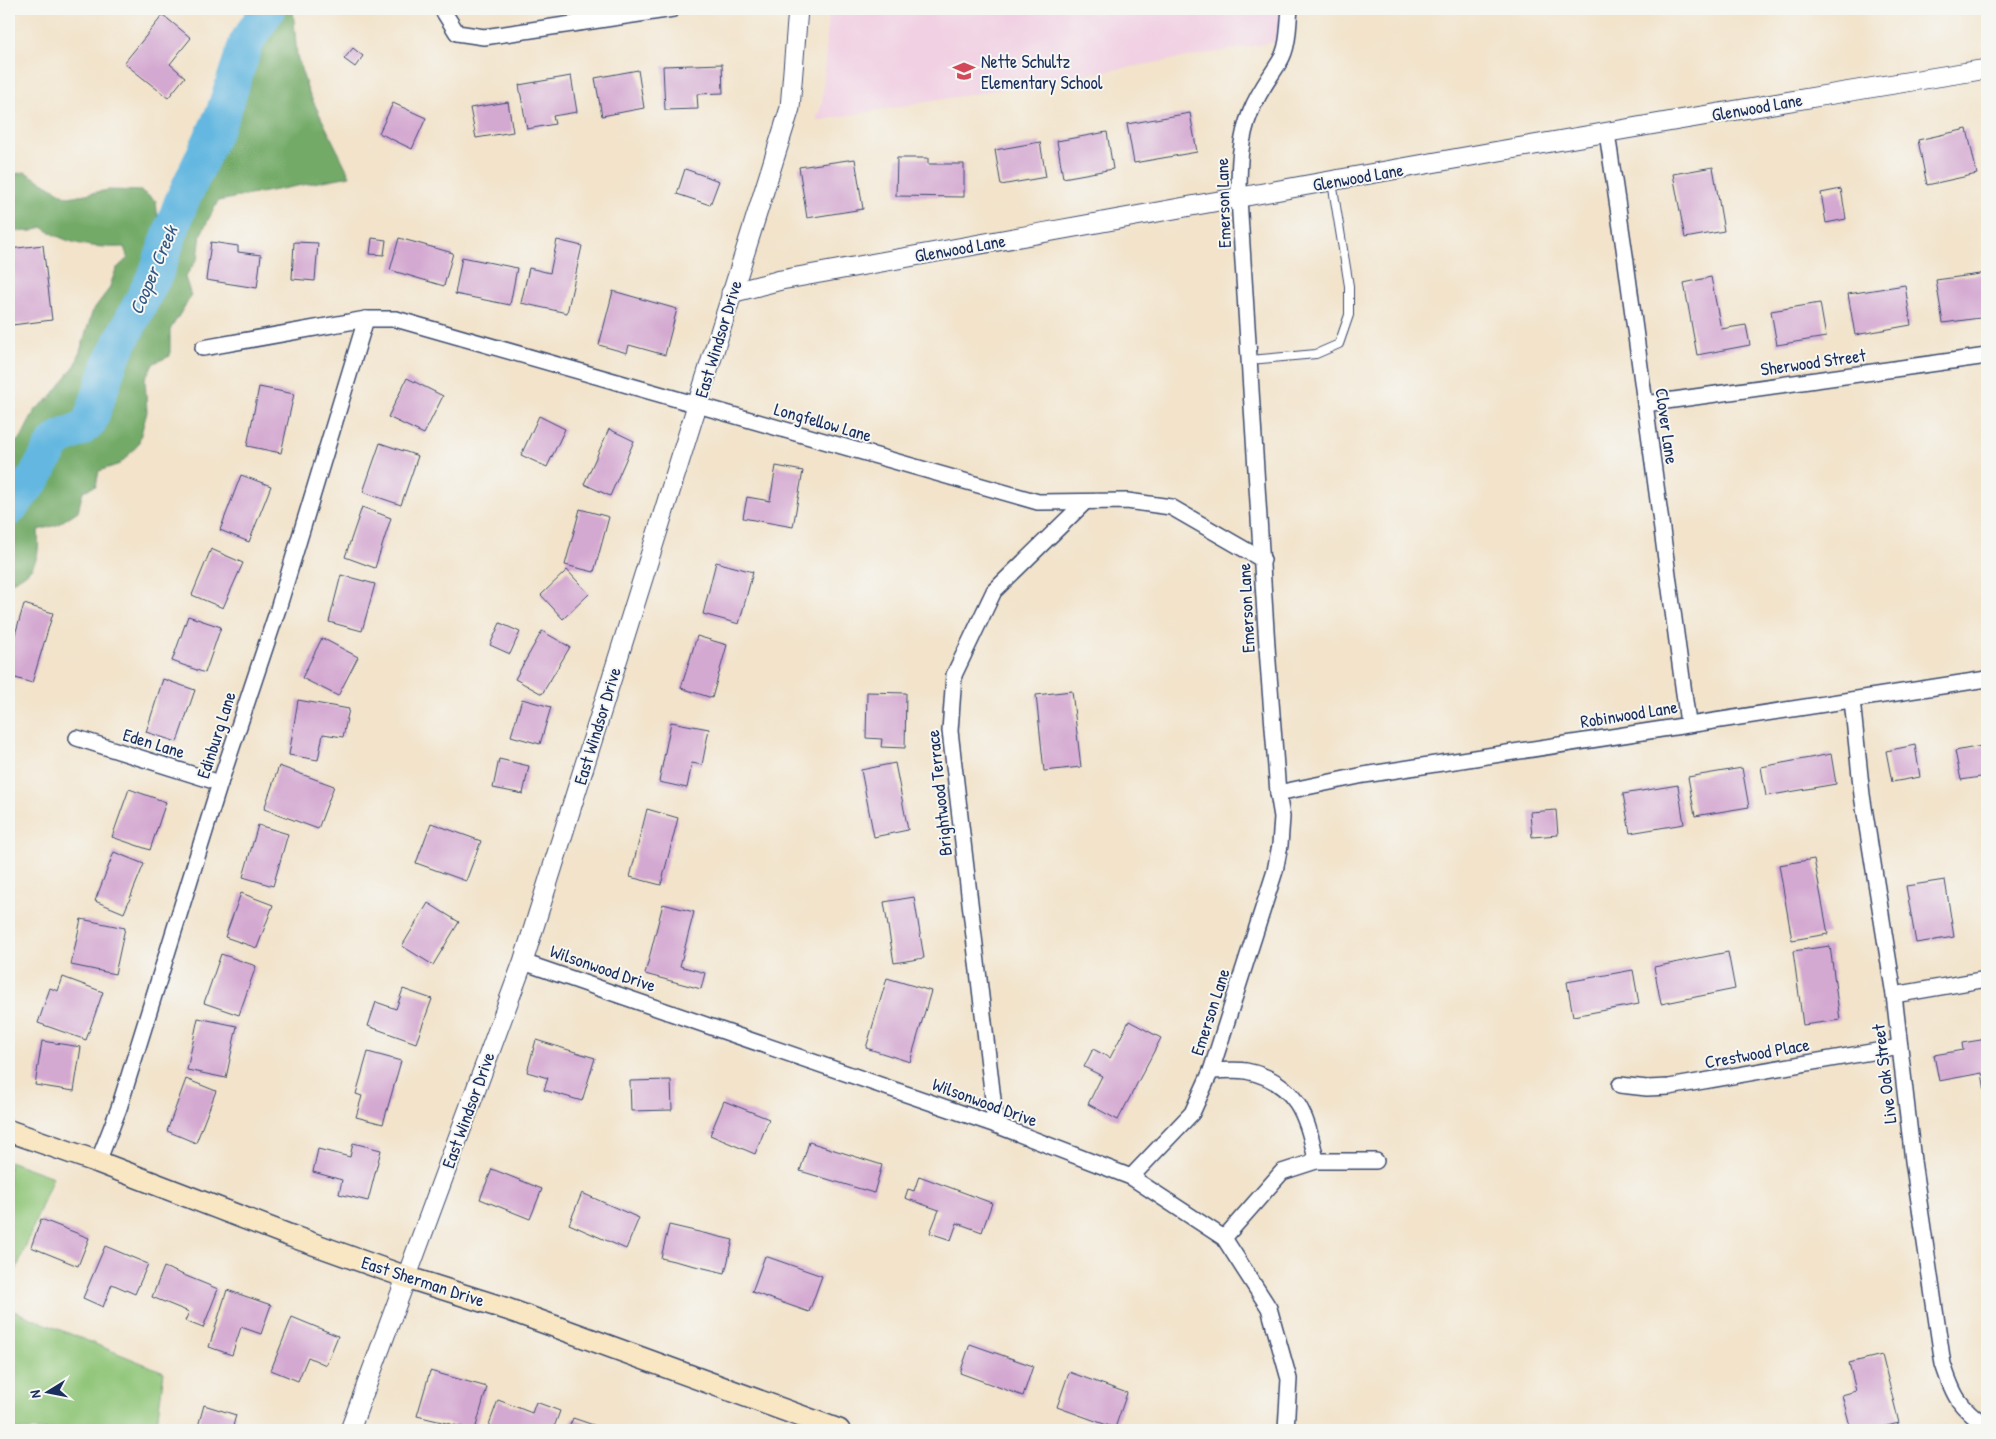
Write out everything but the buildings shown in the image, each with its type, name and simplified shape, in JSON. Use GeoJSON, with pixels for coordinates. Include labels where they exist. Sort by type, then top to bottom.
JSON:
{"type":"FeatureCollection","features":[{"type":"Feature","properties":{"kind":"main road","name":"East Sherman Drive"},"geometry":{"type":"LineString","coordinates":[[9,1131],[98,1162],[406,1277],[507,1309],[839,1430]]}},
{"type":"Feature","properties":{"kind":"street"},"geometry":{"type":"LineString","coordinates":[[442,9],[457,34],[484,37],[673,9]]}},
{"type":"Feature","properties":{"kind":"street","name":"East Windsor Drive"},"geometry":{"type":"LineString","coordinates":[[350,1430],[524,962],[790,108],[798,9]]}},
{"type":"Feature","properties":{"kind":"street","name":"Emerson Lane"},"geometry":{"type":"LineString","coordinates":[[1131,1177],[1192,1113],[1211,1071],[1275,871],[1280,845],[1282,817],[1278,793],[1263,560],[1258,514],[1239,198],[1240,148],[1250,113],[1262,86],[1281,60],[1287,40],[1290,9]]}},
{"type":"Feature","properties":{"kind":"street","name":"Glenwood Lane"},"geometry":{"type":"LineString","coordinates":[[731,293],[781,280],[1239,198],[1607,133],[1987,69]]}},
{"type":"Feature","properties":{"kind":"street","name":"Clover Lane"},"geometry":{"type":"LineString","coordinates":[[1607,133],[1688,723]]}},
{"type":"Feature","properties":{"kind":"street","name":"Longfellow Lane"},"geometry":{"type":"LineString","coordinates":[[203,348],[366,319],[396,319],[1038,502],[1127,500],[1171,507],[1263,560]]}},
{"type":"Feature","properties":{"kind":"street","name":"Edinburg Lane"},"geometry":{"type":"LineString","coordinates":[[98,1162],[119,1108],[220,783],[278,609],[366,319]]}},
{"type":"Feature","properties":{"kind":"street","name":"Sherwood Street"},"geometry":{"type":"LineString","coordinates":[[1645,404],[1987,356]]}},
{"type":"Feature","properties":{"kind":"street","name":"Brightwood Terrace"},"geometry":{"type":"LineString","coordinates":[[996,1126],[950,732],[954,675],[994,590],[1085,502]]}},
{"type":"Feature","properties":{"kind":"street","name":"Robinwood Lane"},"geometry":{"type":"LineString","coordinates":[[1278,793],[1364,775],[1688,723],[1987,679]]}},
{"type":"Feature","properties":{"kind":"street","name":"Live Oak Street"},"geometry":{"type":"LineString","coordinates":[[1852,700],[1862,795],[1894,995],[1913,1161],[1943,1364],[1950,1387],[1964,1410],[1987,1427]]}},
{"type":"Feature","properties":{"kind":"street","name":"Eden Lane"},"geometry":{"type":"LineString","coordinates":[[77,738],[220,783]]}},
{"type":"Feature","properties":{"kind":"street","name":"Wilsonwood Drive"},"geometry":{"type":"LineString","coordinates":[[524,962],[996,1126],[1131,1177],[1224,1238],[1269,1308],[1288,1379],[1286,1430]]}},
{"type":"Feature","properties":{"kind":"street"},"geometry":{"type":"LineString","coordinates":[[1894,995],[1987,979]]}},
{"type":"Feature","properties":{"kind":"street","name":"Crestwood Place"},"geometry":{"type":"LineString","coordinates":[[1620,1085],[1647,1088],[1669,1087],[1900,1046]]}},
{"type":"Feature","properties":{"kind":"street"},"geometry":{"type":"LineString","coordinates":[[1211,1071],[1244,1071],[1268,1078],[1291,1093],[1305,1115],[1311,1131],[1316,1161]]}},
{"type":"Feature","properties":{"kind":"street"},"geometry":{"type":"LineString","coordinates":[[1224,1238],[1282,1172],[1316,1161],[1376,1161]]}},
{"type":"Feature","properties":{"kind":"lane"},"geometry":{"type":"LineString","coordinates":[[1250,360],[1316,354],[1339,344],[1349,315],[1348,286],[1332,182]]}},
{"type":"Feature","properties":{"kind":"shaded area","name":"Nette Schultz Elementary School"},"geometry":{"type":"Polygon","coordinates":[[[829,9],[1290,9],[1287,40],[816,121],[822,103],[829,9]]]}},
{"type":"Feature","properties":{"kind":"green space"},"geometry":{"type":"Polygon","coordinates":[[[254,9],[293,9],[297,56],[308,91],[350,176],[218,201],[201,234],[198,258],[185,277],[191,296],[170,330],[170,356],[154,363],[145,378],[147,412],[138,445],[120,464],[99,471],[96,486],[83,491],[78,511],[57,525],[38,530],[38,548],[35,563],[26,574],[9,583],[9,449],[22,436],[35,410],[50,398],[76,364],[93,310],[109,289],[116,269],[128,258],[124,247],[91,246],[71,242],[42,227],[33,231],[9,232],[9,175],[25,172],[68,197],[109,190],[141,191],[156,201],[158,221],[175,234],[179,218],[199,170],[235,103],[245,76],[262,42],[253,14],[254,9]]]}},
{"type":"Feature","properties":{"kind":"green space"},"geometry":{"type":"Polygon","coordinates":[[[9,1161],[53,1177],[9,1288],[9,1161]]]}},
{"type":"Feature","properties":{"kind":"green space"},"geometry":{"type":"Polygon","coordinates":[[[9,1309],[164,1372],[156,1430],[9,1430],[9,1309]]]}},
{"type":"Feature","properties":{"kind":"waterway","name":"Cooper Creek"},"geometry":{"type":"LineString","coordinates":[[9,509],[35,477],[54,443],[62,437],[81,429],[90,421],[111,360],[156,273],[181,203],[223,113],[246,43],[268,9]]}},
{"type":"Feature","properties":{"kind":"place","name":"Nette Schultz Elementary School"},"geometry":{"type":"Point","coordinates":[964,71]}}]}
